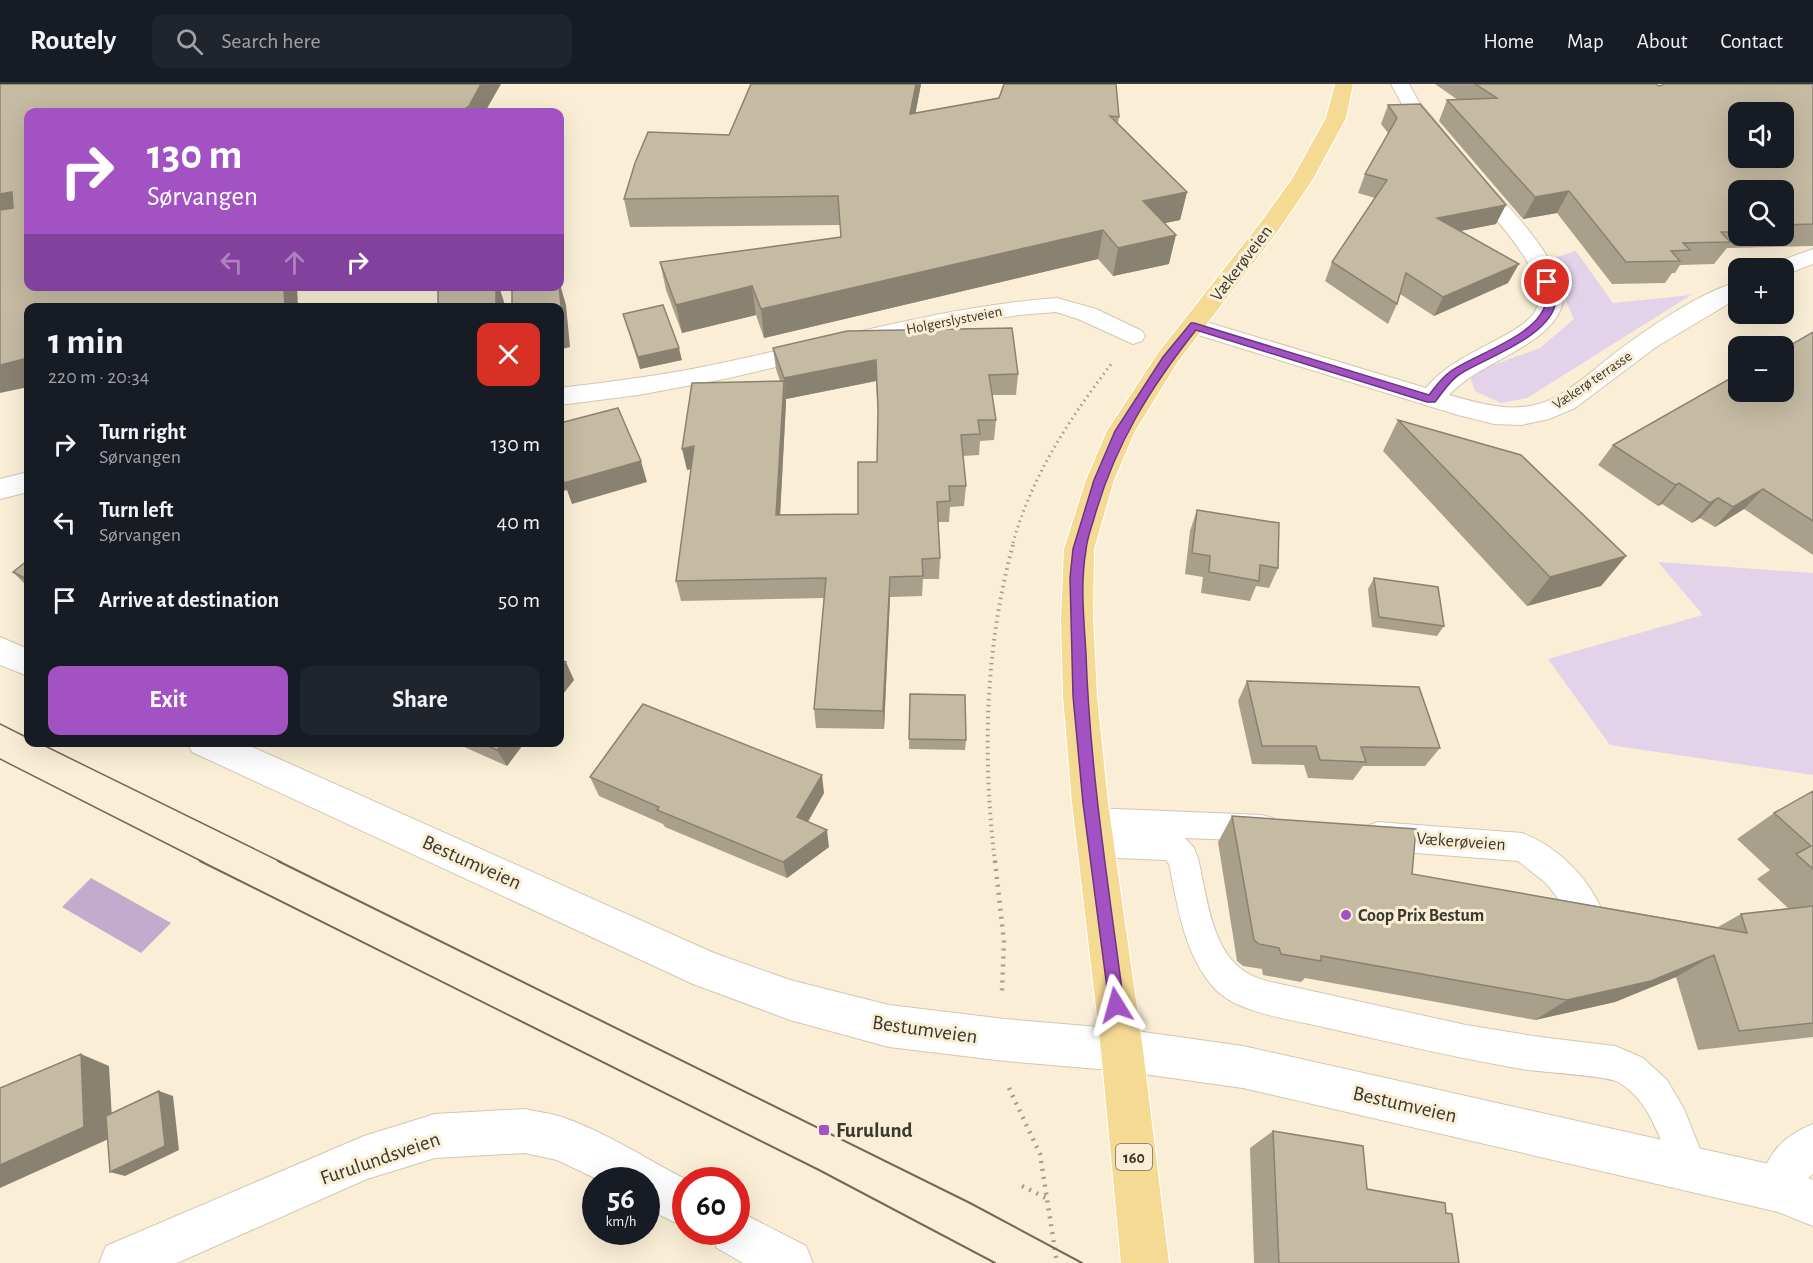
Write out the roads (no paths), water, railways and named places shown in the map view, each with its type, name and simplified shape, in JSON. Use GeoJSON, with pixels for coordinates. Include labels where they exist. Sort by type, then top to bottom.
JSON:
{"type":"FeatureCollection","features":[{"type":"Feature","properties":{"kind":"main road","name":"Vækerøveien"},"geometry":{"type":"LineString","coordinates":[[1145,1263],[1080,696],[1077,617],[1079,549],[1100,480],[1121,431],[1167,359],[1194,326],[1302,179],[1336,118],[1344,84]]}},
{"type":"Feature","properties":{"kind":"street"},"geometry":{"type":"LineString","coordinates":[[1400,84],[1411,104],[1531,248],[1547,282],[1551,299],[1547,312],[1534,327],[1516,340],[1456,372],[1444,382],[1431,399]]}},
{"type":"Feature","properties":{"kind":"street"},"geometry":{"type":"LineString","coordinates":[[1794,263],[1813,256]]}},
{"type":"Feature","properties":{"kind":"street","name":"Vækerø terrasse"},"geometry":{"type":"LineString","coordinates":[[1194,326],[1431,399],[1492,415],[1522,416],[1558,406],[1636,350],[1695,312],[1728,294]]}},
{"type":"Feature","properties":{"kind":"street","name":"Holgerslystveien"},"geometry":{"type":"LineString","coordinates":[[564,396],[638,387],[723,371],[959,317],[1019,308],[1057,305],[1087,314],[1133,336]]}},
{"type":"Feature","properties":{"kind":"street"},"geometry":{"type":"LineString","coordinates":[[0,489],[24,483]]}},
{"type":"Feature","properties":{"kind":"street"},"geometry":{"type":"LineString","coordinates":[[0,650],[24,661]]}},
{"type":"Feature","properties":{"kind":"street","name":"Bestumveien"},"geometry":{"type":"LineString","coordinates":[[215,747],[707,970],[790,1000],[888,1026],[1005,1040],[1122,1050],[1243,1067],[1690,1169],[1795,1196]]}},
{"type":"Feature","properties":{"kind":"street","name":"Furulundsveien"},"geometry":{"type":"LineString","coordinates":[[123,1263],[364,1158],[435,1136],[462,1132],[525,1131],[561,1139],[619,1167]]}},
{"type":"Feature","properties":{"kind":"street"},"geometry":{"type":"LineString","coordinates":[[1795,1196],[1791,1163],[1813,1146]]}},
{"type":"Feature","properties":{"kind":"street"},"geometry":{"type":"LineString","coordinates":[[750,1241],[789,1263]]}},
{"type":"Feature","properties":{"kind":"lane"},"geometry":{"type":"LineString","coordinates":[[1094,832],[1292,830]]}},
{"type":"Feature","properties":{"kind":"lane"},"geometry":{"type":"LineString","coordinates":[[1094,832],[1176,849],[1183,858],[1201,939],[1230,981],[1258,994],[1404,1029],[1556,1058],[1616,1063],[1624,1066],[1638,1074],[1657,1094],[1690,1169]]}},
{"type":"Feature","properties":{"kind":"lane","name":"Vækerøveien"},"geometry":{"type":"LineString","coordinates":[[1350,834],[1522,846],[1540,855],[1558,871],[1586,910]]}},
{"type":"Feature","properties":{"kind":"tram line"},"geometry":{"type":"LineString","coordinates":[[0,724],[24,736]]}},
{"type":"Feature","properties":{"kind":"tram line"},"geometry":{"type":"LineString","coordinates":[[47,747],[281,862]]}},
{"type":"Feature","properties":{"kind":"tram line"},"geometry":{"type":"LineString","coordinates":[[0,759],[203,862]]}},
{"type":"Feature","properties":{"kind":"tram line"},"geometry":{"type":"LineString","coordinates":[[200,861],[819,1170],[995,1263]]}},
{"type":"Feature","properties":{"kind":"tram line"},"geometry":{"type":"LineString","coordinates":[[278,861],[970,1203],[1082,1263]]}},
{"type":"Feature","properties":{"kind":"place","name":"Coop Prix Bestum"},"geometry":{"type":"Point","coordinates":[1346,915]}},
{"type":"Feature","properties":{"kind":"place","name":"Furulund"},"geometry":{"type":"Point","coordinates":[824,1130]}}]}
